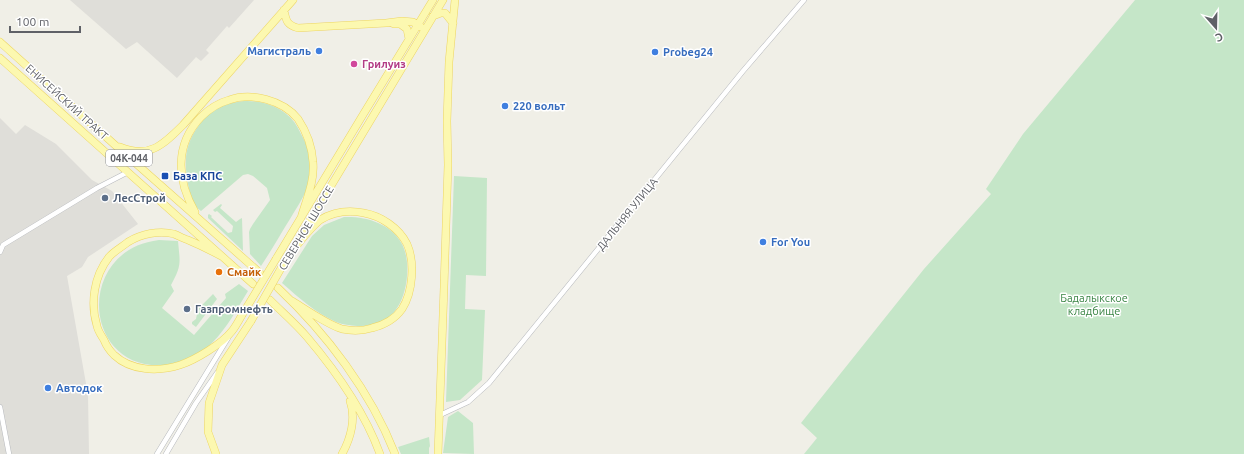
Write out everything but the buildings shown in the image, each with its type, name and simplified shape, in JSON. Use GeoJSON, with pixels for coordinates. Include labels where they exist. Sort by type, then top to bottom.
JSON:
{"type":"FeatureCollection","features":[{"type":"Feature","properties":{"kind":"main road"},"geometry":{"type":"LineString","coordinates":[[115,145],[128,151],[135,152],[153,149],[166,141],[183,125],[293,0]]}},
{"type":"Feature","properties":{"kind":"main road","name":"СЕВЕРНОЕ ШОССЕ"},"geometry":{"type":"LineString","coordinates":[[232,332],[433,0]]}},
{"type":"Feature","properties":{"kind":"main road","name":"СЕВЕРНОЕ ШОССЕ"},"geometry":{"type":"LineString","coordinates":[[222,365],[251,321],[443,0]]}},
{"type":"Feature","properties":{"kind":"main road"},"geometry":{"type":"LineString","coordinates":[[438,454],[448,165],[448,114],[455,0]]}},
{"type":"Feature","properties":{"kind":"main road"},"geometry":{"type":"LineString","coordinates":[[284,10],[285,18],[288,23],[291,26],[298,28],[362,25],[402,21],[413,22],[425,30]]}},
{"type":"Feature","properties":{"kind":"main road"},"geometry":{"type":"LineString","coordinates":[[433,16],[441,13],[445,14],[453,23]]}},
{"type":"Feature","properties":{"kind":"main road"},"geometry":{"type":"LineString","coordinates":[[386,23],[400,24],[407,29],[410,39]]}},
{"type":"Feature","properties":{"kind":"main road","name":"ЕНИСЕЙСКИЙ ТРАКТ"},"geometry":{"type":"LineString","coordinates":[[0,42],[260,273]]}},
{"type":"Feature","properties":{"kind":"main road","name":"ЕНИСЕЙСКИЙ ТРАКТ"},"geometry":{"type":"LineString","coordinates":[[0,58],[253,284]]}},
{"type":"Feature","properties":{"kind":"main road"},"geometry":{"type":"LineString","coordinates":[[198,218],[188,200],[184,184],[181,155],[184,143],[192,128],[206,112],[228,100],[241,97],[255,97],[272,100],[297,118],[306,134],[311,148],[313,178],[301,218]]}},
{"type":"Feature","properties":{"kind":"main road"},"geometry":{"type":"LineString","coordinates":[[288,257],[313,226],[322,219],[342,212],[357,211],[379,218],[390,225],[400,235],[406,244],[411,257],[412,272],[408,295],[402,308],[393,319],[382,326],[361,330],[341,329],[292,301]]}},
{"type":"Feature","properties":{"kind":"main road"},"geometry":{"type":"LineString","coordinates":[[221,256],[175,234],[160,233],[145,235],[133,239],[110,256],[102,268],[96,283],[94,313],[97,327],[106,344],[114,354],[124,361],[150,370],[163,369],[187,363],[215,346],[232,332]]}},
{"type":"Feature","properties":{"kind":"main road"},"geometry":{"type":"LineString","coordinates":[[278,288],[315,326],[341,358],[374,409],[395,454]]}},
{"type":"Feature","properties":{"kind":"main road"},"geometry":{"type":"LineString","coordinates":[[270,300],[306,336],[345,388],[359,410],[380,454]]}},
{"type":"Feature","properties":{"kind":"main road"},"geometry":{"type":"LineString","coordinates":[[216,454],[208,432],[209,403],[222,365]]}},
{"type":"Feature","properties":{"kind":"main road"},"geometry":{"type":"LineString","coordinates":[[342,454],[348,441],[353,417],[352,407],[345,388]]}},
{"type":"Feature","properties":{"kind":"street","name":"ДАЛЬНЯЯ УЛИЦА"},"geometry":{"type":"LineString","coordinates":[[440,415],[468,402],[489,383],[676,153],[804,0]]}},
{"type":"Feature","properties":{"kind":"street"},"geometry":{"type":"LineString","coordinates":[[0,252],[3,245],[97,188],[128,172]]}},
{"type":"Feature","properties":{"kind":"street","name":"СЕВЕРНОЕ ШОССЕ"},"geometry":{"type":"LineString","coordinates":[[157,454],[232,332]]}},
{"type":"Feature","properties":{"kind":"street","name":"СЕВЕРНОЕ ШОССЕ"},"geometry":{"type":"LineString","coordinates":[[166,454],[196,403],[222,365]]}},
{"type":"Feature","properties":{"kind":"street"},"geometry":{"type":"LineString","coordinates":[[0,407],[9,454]]}},
{"type":"Feature","properties":{"kind":"shaded area"},"geometry":{"type":"Polygon","coordinates":[[[70,0],[254,0],[229,28],[227,26],[206,50],[209,53],[201,61],[196,57],[177,78],[137,42],[126,49],[70,0]]]}},
{"type":"Feature","properties":{"kind":"shaded area"},"geometry":{"type":"Polygon","coordinates":[[[0,118],[16,134],[25,125],[56,144],[92,180],[112,191],[138,224],[88,257],[82,267],[67,276],[88,395],[89,454],[0,454],[0,118]]]}},
{"type":"Feature","properties":{"kind":"green space","name":"Бадалыкское кладбище"},"geometry":{"type":"Polygon","coordinates":[[[1135,0],[1244,0],[1244,454],[804,454],[817,438],[801,423],[924,269],[991,194],[986,189],[1023,134],[1135,0]]]}},
{"type":"Feature","properties":{"kind":"green space"},"geometry":{"type":"Polygon","coordinates":[[[244,101],[268,104],[282,111],[294,121],[307,145],[310,156],[310,180],[308,187],[261,266],[250,254],[249,232],[270,200],[267,188],[253,176],[248,174],[243,175],[201,211],[195,206],[192,199],[186,169],[189,144],[192,136],[202,121],[222,106],[244,101]]]}},
{"type":"Feature","properties":{"kind":"green space"},"geometry":{"type":"Polygon","coordinates":[[[454,176],[487,178],[486,276],[466,275],[465,309],[485,310],[482,380],[460,400],[446,402],[454,176]]]}},
{"type":"Feature","properties":{"kind":"green space"},"geometry":{"type":"Polygon","coordinates":[[[221,204],[222,205],[220,208],[236,222],[242,218],[243,251],[208,218],[209,214],[228,233],[232,232],[233,226],[217,211],[215,212],[213,210],[221,204]]]}},
{"type":"Feature","properties":{"kind":"green space"},"geometry":{"type":"Polygon","coordinates":[[[344,217],[360,218],[377,222],[397,237],[405,251],[407,259],[407,276],[404,294],[394,313],[380,323],[368,326],[357,326],[336,322],[301,300],[282,283],[312,236],[324,225],[344,217]]]}},
{"type":"Feature","properties":{"kind":"green space"},"geometry":{"type":"Polygon","coordinates":[[[159,240],[178,241],[180,259],[179,268],[171,285],[174,291],[162,308],[194,335],[226,298],[225,294],[239,284],[248,291],[227,325],[212,343],[190,358],[166,365],[138,362],[118,350],[104,332],[99,309],[102,286],[112,265],[131,249],[159,240]]]}},
{"type":"Feature","properties":{"kind":"green space"},"geometry":{"type":"Polygon","coordinates":[[[213,294],[217,299],[196,327],[192,324],[192,322],[196,319],[198,309],[213,294]]]}},
{"type":"Feature","properties":{"kind":"green space"},"geometry":{"type":"Polygon","coordinates":[[[458,411],[473,423],[474,454],[443,453],[448,417],[458,411]]]}},
{"type":"Feature","properties":{"kind":"green space"},"geometry":{"type":"Polygon","coordinates":[[[429,437],[429,454],[401,454],[398,447],[429,437]]]}},
{"type":"Feature","properties":{"kind":"place","name":"Магистраль"},"geometry":{"type":"Point","coordinates":[319,51]}},
{"type":"Feature","properties":{"kind":"place","name":"Probeg24"},"geometry":{"type":"Point","coordinates":[655,52]}},
{"type":"Feature","properties":{"kind":"place","name":"Грилуиз"},"geometry":{"type":"Point","coordinates":[354,64]}},
{"type":"Feature","properties":{"kind":"place","name":"220 вольт"},"geometry":{"type":"Point","coordinates":[505,106]}},
{"type":"Feature","properties":{"kind":"place","name":"База КПС"},"geometry":{"type":"Point","coordinates":[165,176]}},
{"type":"Feature","properties":{"kind":"place","name":"ЛесСтрой"},"geometry":{"type":"Point","coordinates":[105,198]}},
{"type":"Feature","properties":{"kind":"place","name":"For You"},"geometry":{"type":"Point","coordinates":[763,242]}},
{"type":"Feature","properties":{"kind":"place","name":"Смайк"},"geometry":{"type":"Point","coordinates":[219,272]}},
{"type":"Feature","properties":{"kind":"place","name":"Газпромнефть"},"geometry":{"type":"Point","coordinates":[187,309]}},
{"type":"Feature","properties":{"kind":"place","name":"Автодок"},"geometry":{"type":"Point","coordinates":[48,388]}}]}
